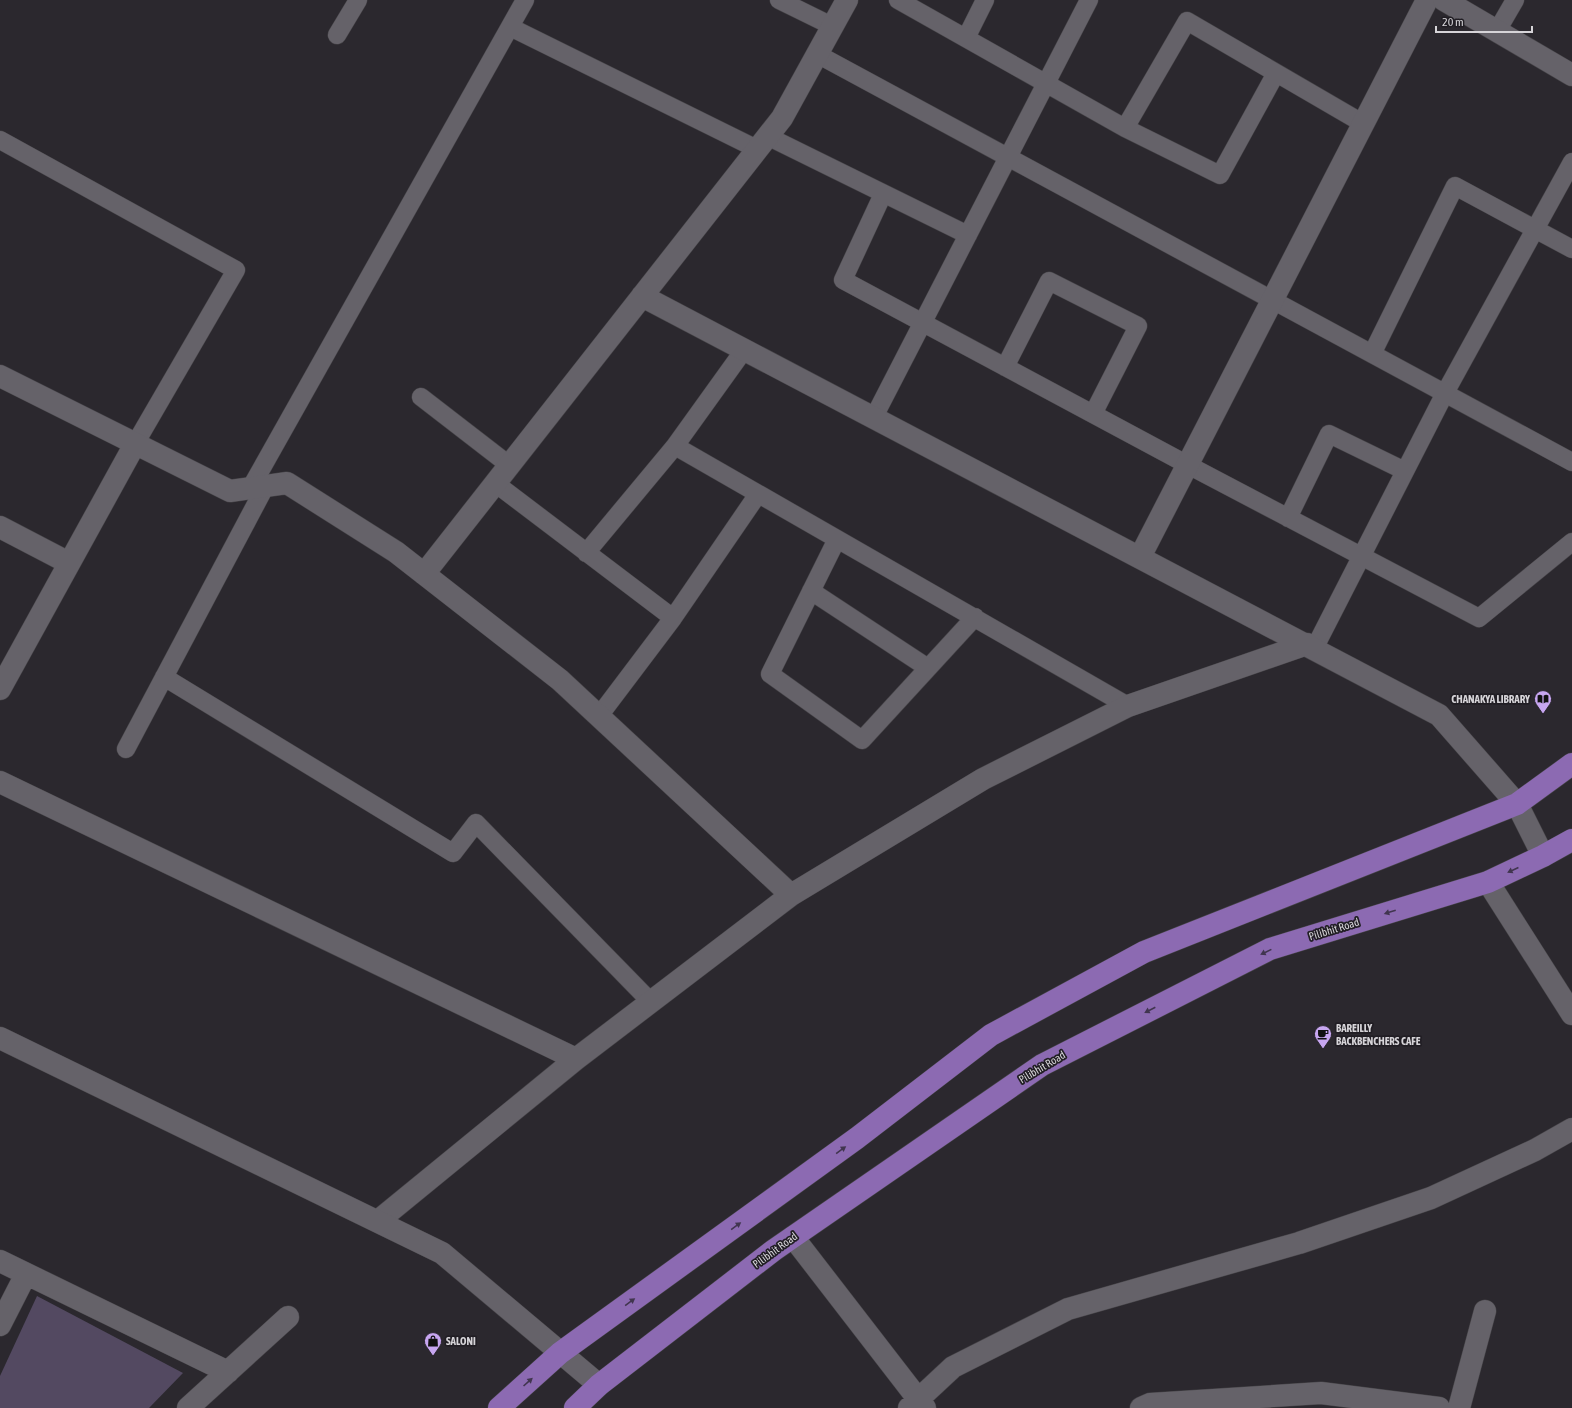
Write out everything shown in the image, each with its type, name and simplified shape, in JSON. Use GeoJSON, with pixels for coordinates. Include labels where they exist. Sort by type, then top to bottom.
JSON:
{"type":"FeatureCollection","features":[{"type":"Feature","properties":{"kind":"highway"},"geometry":{"type":"LineString","coordinates":[[499,1408],[560,1352],[857,1138],[991,1035],[1144,952],[1517,804],[1572,764]]}},
{"type":"Feature","properties":{"kind":"highway","name":"Pilibhit Road"},"geometry":{"type":"LineString","coordinates":[[575,1408],[599,1385],[793,1237],[1049,1062],[1270,949],[1488,882],[1544,856],[1572,840]]}},
{"type":"Feature","properties":{"kind":"street"},"geometry":{"type":"LineString","coordinates":[[424,574],[782,118],[847,0]]}},
{"type":"Feature","properties":{"kind":"street"},"geometry":{"type":"LineString","coordinates":[[1140,557],[1427,0]]}},
{"type":"Feature","properties":{"kind":"street"},"geometry":{"type":"LineString","coordinates":[[1444,0],[1572,75]]}},
{"type":"Feature","properties":{"kind":"street"},"geometry":{"type":"LineString","coordinates":[[642,296],[1439,715],[1517,804],[1544,856]]}},
{"type":"Feature","properties":{"kind":"street"},"geometry":{"type":"LineString","coordinates":[[0,376],[230,491],[287,483],[396,552],[560,680],[791,895]]}},
{"type":"Feature","properties":{"kind":"street"},"geometry":{"type":"LineString","coordinates":[[0,689],[135,444]]}},
{"type":"Feature","properties":{"kind":"street"},"geometry":{"type":"LineString","coordinates":[[0,527],[69,563]]}},
{"type":"Feature","properties":{"kind":"street"},"geometry":{"type":"LineString","coordinates":[[378,1221],[576,1059],[791,895],[983,779],[1128,706],[1310,647]]}},
{"type":"Feature","properties":{"kind":"street"},"geometry":{"type":"LineString","coordinates":[[0,782],[576,1059]]}},
{"type":"Feature","properties":{"kind":"street"},"geometry":{"type":"LineString","coordinates":[[1488,882],[1572,1014]]}},
{"type":"Feature","properties":{"kind":"street"},"geometry":{"type":"LineString","coordinates":[[0,1038],[442,1253],[599,1385]]}},
{"type":"Feature","properties":{"kind":"street"},"geometry":{"type":"LineString","coordinates":[[793,1237],[918,1405],[954,1367],[1068,1309],[1299,1243],[1431,1198],[1535,1150],[1572,1129]]}},
{"type":"Feature","properties":{"kind":"street"},"geometry":{"type":"LineString","coordinates":[[0,1261],[228,1372]]}},
{"type":"Feature","properties":{"kind":"street"},"geometry":{"type":"LineString","coordinates":[[0,1325],[26,1274]]}},
{"type":"Feature","properties":{"kind":"street"},"geometry":{"type":"LineString","coordinates":[[1459,1408],[1485,1310]]}},
{"type":"Feature","properties":{"kind":"street"},"geometry":{"type":"LineString","coordinates":[[188,1408],[288,1317]]}},
{"type":"Feature","properties":{"kind":"street"},"geometry":{"type":"LineString","coordinates":[[1141,1408],[1150,1404],[1321,1393],[1439,1408]]}},
{"type":"Feature","properties":{"kind":"lane"},"geometry":{"type":"LineString","coordinates":[[337,35],[358,0]]}},
{"type":"Feature","properties":{"kind":"lane"},"geometry":{"type":"LineString","coordinates":[[126,749],[164,677],[258,488],[525,0]]}},
{"type":"Feature","properties":{"kind":"lane"},"geometry":{"type":"LineString","coordinates":[[779,0],[832,26]]}},
{"type":"Feature","properties":{"kind":"lane"},"geometry":{"type":"LineString","coordinates":[[898,0],[1125,128],[1220,175],[1276,73]]}},
{"type":"Feature","properties":{"kind":"lane"},"geometry":{"type":"LineString","coordinates":[[966,38],[985,0]]}},
{"type":"Feature","properties":{"kind":"lane"},"geometry":{"type":"LineString","coordinates":[[874,418],[922,322],[1089,0]]}},
{"type":"Feature","properties":{"kind":"lane"},"geometry":{"type":"LineString","coordinates":[[1497,31],[1515,0]]}},
{"type":"Feature","properties":{"kind":"lane"},"geometry":{"type":"LineString","coordinates":[[1125,128],[1187,22],[1364,124]]}},
{"type":"Feature","properties":{"kind":"lane"},"geometry":{"type":"LineString","coordinates":[[510,27],[762,143],[883,194],[968,235]]}},
{"type":"Feature","properties":{"kind":"lane"},"geometry":{"type":"LineString","coordinates":[[817,54],[1572,462]]}},
{"type":"Feature","properties":{"kind":"lane"},"geometry":{"type":"LineString","coordinates":[[0,140],[236,270],[135,444]]}},
{"type":"Feature","properties":{"kind":"lane"},"geometry":{"type":"LineString","coordinates":[[1310,647],[1361,556],[1445,393],[1572,162]]}},
{"type":"Feature","properties":{"kind":"lane"},"geometry":{"type":"LineString","coordinates":[[1372,354],[1455,186],[1572,249]]}},
{"type":"Feature","properties":{"kind":"lane"},"geometry":{"type":"LineString","coordinates":[[883,194],[843,280],[1188,465],[1479,618],[1572,542]]}},
{"type":"Feature","properties":{"kind":"lane"},"geometry":{"type":"LineString","coordinates":[[1005,367],[1049,281],[1138,326],[1093,414]]}},
{"type":"Feature","properties":{"kind":"lane"},"geometry":{"type":"LineString","coordinates":[[586,553],[675,446],[744,350]]}},
{"type":"Feature","properties":{"kind":"lane"},"geometry":{"type":"LineString","coordinates":[[421,397],[509,465]]}},
{"type":"Feature","properties":{"kind":"lane"},"geometry":{"type":"LineString","coordinates":[[1288,518],[1329,434],[1405,471]]}},
{"type":"Feature","properties":{"kind":"lane"},"geometry":{"type":"LineString","coordinates":[[675,446],[1128,706]]}},
{"type":"Feature","properties":{"kind":"lane"},"geometry":{"type":"LineString","coordinates":[[495,483],[673,618]]}},
{"type":"Feature","properties":{"kind":"lane"},"geometry":{"type":"LineString","coordinates":[[599,716],[673,618],[758,494]]}},
{"type":"Feature","properties":{"kind":"lane"},"geometry":{"type":"LineString","coordinates":[[837,539],[770,674],[862,740],[975,617]]}},
{"type":"Feature","properties":{"kind":"lane"},"geometry":{"type":"LineString","coordinates":[[811,591],[928,668]]}},
{"type":"Feature","properties":{"kind":"lane"},"geometry":{"type":"LineString","coordinates":[[164,677],[453,853],[476,823],[651,1002]]}},
{"type":"Feature","properties":{"kind":"shaded area"},"geometry":{"type":"Polygon","coordinates":[[[37,1296],[183,1373],[149,1408],[0,1408],[0,1376],[37,1296]]]}},
{"type":"Feature","properties":{"kind":"place","name":"CHANAKYA LIBRARY"},"geometry":{"type":"Point","coordinates":[1543,714]}},
{"type":"Feature","properties":{"kind":"place","name":"BAREILLY BACKBENCHERS CAFE"},"geometry":{"type":"Point","coordinates":[1323,1049]}},
{"type":"Feature","properties":{"kind":"place","name":"SALONI"},"geometry":{"type":"Point","coordinates":[433,1356]}}]}
